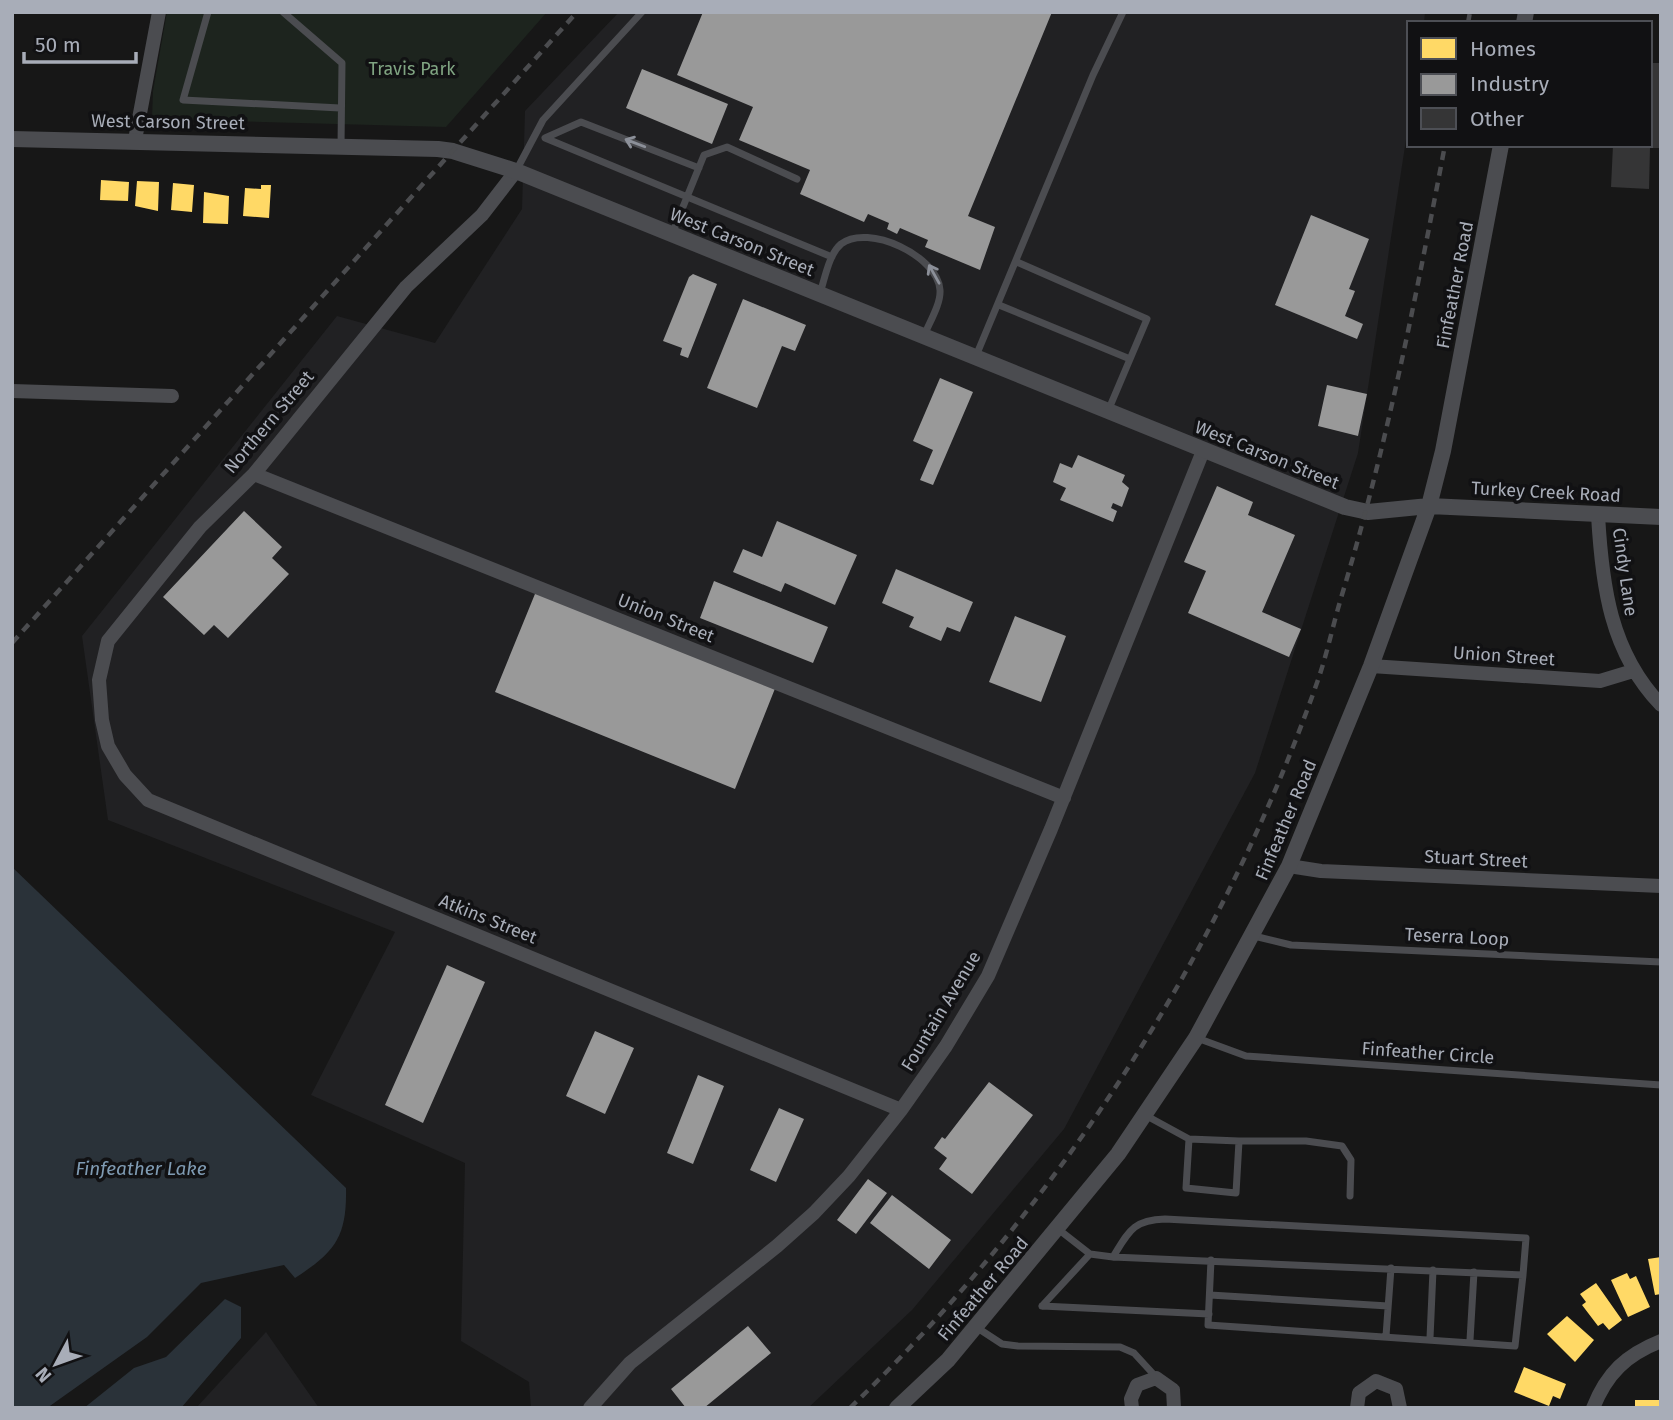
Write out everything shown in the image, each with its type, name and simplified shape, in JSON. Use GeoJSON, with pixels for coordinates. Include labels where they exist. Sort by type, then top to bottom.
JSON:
{"type":"FeatureCollection","features":[{"type":"Feature","properties":{"kind":"street"},"geometry":{"type":"LineString","coordinates":[[135,140],[159,12]]}},
{"type":"Feature","properties":{"kind":"street","name":"West Carson Street"},"geometry":{"type":"LineString","coordinates":[[12,139],[135,140],[453,151],[516,172],[1345,507],[1368,512],[1429,506]]}},
{"type":"Feature","properties":{"kind":"street","name":"Finfeather Road"},"geometry":{"type":"LineString","coordinates":[[897,1408],[948,1360],[1118,1154],[1196,1038],[1290,866],[1371,666],[1429,506],[1443,451],[1501,147]]}},
{"type":"Feature","properties":{"kind":"street","name":"Northern Street"},"geometry":{"type":"LineString","coordinates":[[102,720],[99,680],[108,641],[200,527],[254,474],[406,287],[482,215],[516,172]]}},
{"type":"Feature","properties":{"kind":"street"},"geometry":{"type":"LineString","coordinates":[[12,391],[173,396]]}},
{"type":"Feature","properties":{"kind":"street","name":"Fountain Avenue"},"geometry":{"type":"LineString","coordinates":[[590,1408],[630,1363],[777,1246],[814,1213],[849,1176],[901,1111],[946,1046],[988,976],[1064,798],[1203,451]]}},
{"type":"Feature","properties":{"kind":"street","name":"Union Street"},"geometry":{"type":"LineString","coordinates":[[254,474],[1064,798]]}},
{"type":"Feature","properties":{"kind":"street","name":"Turkey Creek Road"},"geometry":{"type":"LineString","coordinates":[[1429,506],[1661,517]]}},
{"type":"Feature","properties":{"kind":"street","name":"Cindy Lane"},"geometry":{"type":"LineString","coordinates":[[1598,514],[1606,602],[1615,632],[1633,671],[1661,705]]}},
{"type":"Feature","properties":{"kind":"street","name":"Union Street"},"geometry":{"type":"LineString","coordinates":[[1371,666],[1600,681],[1633,671]]}},
{"type":"Feature","properties":{"kind":"street","name":"Atkins Street"},"geometry":{"type":"LineString","coordinates":[[102,720],[108,746],[125,775],[148,800],[901,1111]]}},
{"type":"Feature","properties":{"kind":"street","name":"Stuart Street"},"geometry":{"type":"LineString","coordinates":[[1290,866],[1321,871],[1661,886]]}},
{"type":"Feature","properties":{"kind":"street"},"geometry":{"type":"LineString","coordinates":[[1593,1408],[1603,1382],[1639,1350],[1661,1341]]}},
{"type":"Feature","properties":{"kind":"street"},"geometry":{"type":"LineString","coordinates":[[1132,1408],[1131,1399],[1137,1385],[1156,1378],[1173,1390],[1174,1408]]}},
{"type":"Feature","properties":{"kind":"street"},"geometry":{"type":"LineString","coordinates":[[1357,1408],[1359,1393],[1363,1387],[1376,1381],[1384,1381],[1396,1389],[1400,1408]]}},
{"type":"Feature","properties":{"kind":"lane"},"geometry":{"type":"LineString","coordinates":[[208,12],[183,100],[340,108]]}},
{"type":"Feature","properties":{"kind":"lane"},"geometry":{"type":"LineString","coordinates":[[283,12],[341,63],[341,146]]}},
{"type":"Feature","properties":{"kind":"lane"},"geometry":{"type":"LineString","coordinates":[[516,172],[534,133],[642,12]]}},
{"type":"Feature","properties":{"kind":"lane"},"geometry":{"type":"LineString","coordinates":[[975,358],[1093,75],[1123,12]]}},
{"type":"Feature","properties":{"kind":"lane"},"geometry":{"type":"LineString","coordinates":[[545,138],[581,122],[699,168]]}},
{"type":"Feature","properties":{"kind":"lane"},"geometry":{"type":"LineString","coordinates":[[534,133],[832,257]]}},
{"type":"Feature","properties":{"kind":"lane"},"geometry":{"type":"LineString","coordinates":[[672,235],[704,156],[727,147],[797,179]]}},
{"type":"Feature","properties":{"kind":"lane"},"geometry":{"type":"LineString","coordinates":[[819,295],[838,246],[860,235],[870,236],[923,258],[939,282],[941,295],[923,337]]}},
{"type":"Feature","properties":{"kind":"lane"},"geometry":{"type":"LineString","coordinates":[[1017,262],[1147,319],[1108,412]]}},
{"type":"Feature","properties":{"kind":"lane"},"geometry":{"type":"LineString","coordinates":[[999,304],[1130,359]]}},
{"type":"Feature","properties":{"kind":"lane","name":"Teserra Loop"},"geometry":{"type":"LineString","coordinates":[[1254,936],[1291,945],[1661,962]]}},
{"type":"Feature","properties":{"kind":"lane","name":"Finfeather Circle"},"geometry":{"type":"LineString","coordinates":[[1196,1038],[1246,1056],[1661,1085]]}},
{"type":"Feature","properties":{"kind":"lane"},"geometry":{"type":"LineString","coordinates":[[1144,1114],[1189,1139],[1306,1141],[1342,1146],[1351,1160],[1350,1196]]}},
{"type":"Feature","properties":{"kind":"lane"},"geometry":{"type":"LineString","coordinates":[[1189,1139],[1186,1188],[1236,1193],[1239,1141]]}},
{"type":"Feature","properties":{"kind":"lane"},"geometry":{"type":"LineString","coordinates":[[1113,1257],[1129,1232],[1143,1220],[1526,1238],[1515,1346],[1469,1340],[1208,1325],[1211,1261]]}},
{"type":"Feature","properties":{"kind":"lane"},"geometry":{"type":"LineString","coordinates":[[1058,1229],[1090,1254],[1113,1257],[1523,1275]]}},
{"type":"Feature","properties":{"kind":"lane"},"geometry":{"type":"LineString","coordinates":[[1090,1254],[1042,1306],[1209,1314]]}},
{"type":"Feature","properties":{"kind":"lane"},"geometry":{"type":"LineString","coordinates":[[1386,1336],[1391,1268]]}},
{"type":"Feature","properties":{"kind":"lane"},"geometry":{"type":"LineString","coordinates":[[1430,1338],[1433,1270]]}},
{"type":"Feature","properties":{"kind":"lane"},"geometry":{"type":"LineString","coordinates":[[1469,1340],[1474,1272]]}},
{"type":"Feature","properties":{"kind":"lane"},"geometry":{"type":"LineString","coordinates":[[1210,1295],[1388,1306]]}},
{"type":"Feature","properties":{"kind":"lane"},"geometry":{"type":"LineString","coordinates":[[976,1327],[1002,1344],[1120,1347],[1134,1353],[1156,1378]]}},
{"type":"Feature","properties":{"kind":"shaded area"},"geometry":{"type":"Polygon","coordinates":[[[619,12],[1425,12],[1424,21],[1407,21],[1407,133],[1358,453],[1255,773],[1064,1129],[912,1310],[808,1408],[531,1408],[529,1382],[461,1341],[465,1163],[311,1095],[395,932],[108,820],[82,636],[337,316],[435,343],[522,209],[525,111],[619,12]]]}},
{"type":"Feature","properties":{"kind":"shaded area"},"geometry":{"type":"Polygon","coordinates":[[[266,1332],[319,1408],[196,1408],[266,1332]]]}},
{"type":"Feature","properties":{"kind":"green space","name":"Travis Park"},"geometry":{"type":"Polygon","coordinates":[[[167,12],[547,12],[446,127],[152,119],[153,91],[167,12]]]}},
{"type":"Feature","properties":{"kind":"water","name":"Finfeather Lake"},"geometry":{"type":"Polygon","coordinates":[[[12,867],[346,1188],[344,1219],[336,1242],[309,1269],[295,1278],[284,1265],[201,1283],[147,1337],[47,1408],[12,1408],[12,867]]]}},
{"type":"Feature","properties":{"kind":"water"},"geometry":{"type":"Polygon","coordinates":[[[225,1299],[241,1307],[241,1338],[181,1408],[84,1408],[134,1368],[166,1357],[225,1299]]]}},
{"type":"Feature","properties":{"kind":"building: Homes"},"geometry":{"type":"Polygon","coordinates":[[[101,180],[129,182],[128,201],[100,200],[101,180]]]}},
{"type":"Feature","properties":{"kind":"building: Homes"},"geometry":{"type":"Polygon","coordinates":[[[137,181],[159,182],[158,211],[135,206],[137,181]]]}},
{"type":"Feature","properties":{"kind":"building: Homes"},"geometry":{"type":"Polygon","coordinates":[[[173,183],[194,185],[192,212],[171,210],[173,183]]]}},
{"type":"Feature","properties":{"kind":"building: Homes"},"geometry":{"type":"Polygon","coordinates":[[[261,185],[271,185],[269,218],[243,216],[245,188],[261,189],[261,185]]]}},
{"type":"Feature","properties":{"kind":"building: Homes"},"geometry":{"type":"Polygon","coordinates":[[[204,192],[229,196],[228,224],[203,223],[204,192]]]}},
{"type":"Feature","properties":{"kind":"building: Homes"},"geometry":{"type":"Polygon","coordinates":[[[1661,1257],[1661,1294],[1655,1295],[1648,1259],[1661,1257]]]}},
{"type":"Feature","properties":{"kind":"building: Homes"},"geometry":{"type":"Polygon","coordinates":[[[1627,1273],[1630,1279],[1636,1276],[1650,1307],[1628,1317],[1611,1280],[1627,1273]]]}},
{"type":"Feature","properties":{"kind":"building: Homes"},"geometry":{"type":"Polygon","coordinates":[[[1596,1283],[1622,1320],[1609,1330],[1603,1323],[1598,1326],[1582,1305],[1586,1302],[1580,1294],[1596,1283]]]}},
{"type":"Feature","properties":{"kind":"building: Homes"},"geometry":{"type":"Polygon","coordinates":[[[1567,1316],[1594,1340],[1575,1362],[1547,1334],[1567,1316]]]}},
{"type":"Feature","properties":{"kind":"building: Homes"},"geometry":{"type":"Polygon","coordinates":[[[1524,1367],[1566,1384],[1560,1399],[1553,1396],[1549,1406],[1514,1392],[1524,1367]]]}},
{"type":"Feature","properties":{"kind":"building: Homes"},"geometry":{"type":"Polygon","coordinates":[[[1635,1400],[1661,1400],[1661,1408],[1635,1408],[1635,1400]]]}},
{"type":"Feature","properties":{"kind":"building: Industry"},"geometry":{"type":"Polygon","coordinates":[[[703,12],[1052,12],[968,216],[995,227],[980,270],[925,247],[928,240],[900,228],[897,234],[887,229],[889,223],[868,214],[864,222],[800,194],[810,170],[739,140],[753,107],[677,75],[703,12]]]}},
{"type":"Feature","properties":{"kind":"building: Industry"},"geometry":{"type":"Polygon","coordinates":[[[642,69],[728,104],[712,144],[626,108],[642,69]]]}},
{"type":"Feature","properties":{"kind":"building: Industry"},"geometry":{"type":"Polygon","coordinates":[[[1311,215],[1369,239],[1349,289],[1355,291],[1345,316],[1363,324],[1357,339],[1275,305],[1311,215]]]}},
{"type":"Feature","properties":{"kind":"building: Industry"},"geometry":{"type":"Polygon","coordinates":[[[693,274],[717,284],[688,358],[680,355],[682,348],[663,341],[689,277],[693,274]]]}},
{"type":"Feature","properties":{"kind":"building: Industry"},"geometry":{"type":"Polygon","coordinates":[[[743,299],[806,325],[795,351],[782,346],[757,408],[707,388],[743,299]]]}},
{"type":"Feature","properties":{"kind":"building: Industry"},"geometry":{"type":"Polygon","coordinates":[[[940,378],[973,392],[933,485],[920,480],[933,450],[913,441],[940,378]]]}},
{"type":"Feature","properties":{"kind":"building: Industry"},"geometry":{"type":"Polygon","coordinates":[[[1327,385],[1367,394],[1358,436],[1318,426],[1327,385]]]}},
{"type":"Feature","properties":{"kind":"building: Industry"},"geometry":{"type":"Polygon","coordinates":[[[1078,455],[1125,475],[1122,482],[1129,488],[1122,507],[1113,503],[1111,508],[1117,511],[1113,522],[1060,500],[1066,488],[1053,482],[1060,463],[1072,468],[1078,455]]]}},
{"type":"Feature","properties":{"kind":"building: Industry"},"geometry":{"type":"Polygon","coordinates":[[[1217,486],[1253,502],[1248,515],[1295,535],[1262,612],[1301,629],[1289,657],[1188,613],[1206,571],[1184,562],[1217,486]]]}},
{"type":"Feature","properties":{"kind":"building: Industry"},"geometry":{"type":"Polygon","coordinates":[[[244,511],[282,547],[272,558],[289,574],[228,638],[214,625],[204,635],[163,597],[244,511]]]}},
{"type":"Feature","properties":{"kind":"building: Industry"},"geometry":{"type":"Polygon","coordinates":[[[777,521],[857,555],[835,605],[785,583],[781,592],[733,572],[743,549],[762,557],[777,521]]]}},
{"type":"Feature","properties":{"kind":"building: Industry"},"geometry":{"type":"Polygon","coordinates":[[[896,569],[973,602],[960,632],[947,627],[941,641],[909,627],[914,617],[882,603],[896,569]]]}},
{"type":"Feature","properties":{"kind":"building: Industry"},"geometry":{"type":"Polygon","coordinates":[[[714,581],[828,627],[813,663],[700,618],[714,581]]]}},
{"type":"Feature","properties":{"kind":"building: Industry"},"geometry":{"type":"Polygon","coordinates":[[[537,589],[776,686],[735,789],[495,692],[537,589]]]}},
{"type":"Feature","properties":{"kind":"building: Industry"},"geometry":{"type":"Polygon","coordinates":[[[1015,616],[1066,636],[1041,702],[989,682],[1015,616]]]}},
{"type":"Feature","properties":{"kind":"building: Industry"},"geometry":{"type":"Polygon","coordinates":[[[447,965],[485,982],[423,1123],[385,1105],[447,965]]]}},
{"type":"Feature","properties":{"kind":"building: Industry"},"geometry":{"type":"Polygon","coordinates":[[[595,1031],[634,1048],[605,1114],[566,1096],[595,1031]]]}},
{"type":"Feature","properties":{"kind":"building: Industry"},"geometry":{"type":"Polygon","coordinates":[[[698,1075],[724,1086],[693,1164],[667,1153],[698,1075]]]}},
{"type":"Feature","properties":{"kind":"building: Industry"},"geometry":{"type":"Polygon","coordinates":[[[989,1082],[1033,1115],[972,1194],[939,1169],[947,1158],[934,1148],[942,1137],[945,1139],[989,1082]]]}},
{"type":"Feature","properties":{"kind":"building: Industry"},"geometry":{"type":"Polygon","coordinates":[[[779,1108],[804,1119],[776,1182],[750,1170],[779,1108]]]}},
{"type":"Feature","properties":{"kind":"building: Industry"},"geometry":{"type":"Polygon","coordinates":[[[868,1179],[887,1193],[856,1234],[837,1220],[868,1179]]]}},
{"type":"Feature","properties":{"kind":"building: Industry"},"geometry":{"type":"Polygon","coordinates":[[[892,1195],[951,1240],[929,1269],[870,1223],[892,1195]]]}},
{"type":"Feature","properties":{"kind":"building: Industry"},"geometry":{"type":"Polygon","coordinates":[[[748,1326],[771,1353],[704,1408],[686,1408],[671,1389],[748,1326]]]}},
{"type":"Feature","properties":{"kind":"building: Other"},"geometry":{"type":"Polygon","coordinates":[[[1652,63],[1661,63],[1661,148],[1650,148],[1649,189],[1611,187],[1613,147],[1652,147],[1652,63]]]}},
{"type":"Feature","properties":{"kind":"railway"},"geometry":{"type":"LineString","coordinates":[[12,643],[577,12]]}},
{"type":"Feature","properties":{"kind":"railway"},"geometry":{"type":"LineString","coordinates":[[1468,21],[1470,12]]}},
{"type":"Feature","properties":{"kind":"railway"},"geometry":{"type":"LineString","coordinates":[[850,1408],[926,1330],[997,1248],[1064,1161],[1126,1071],[1183,977],[1234,881],[1279,781],[1324,660],[1386,430],[1445,147]]}}]}
